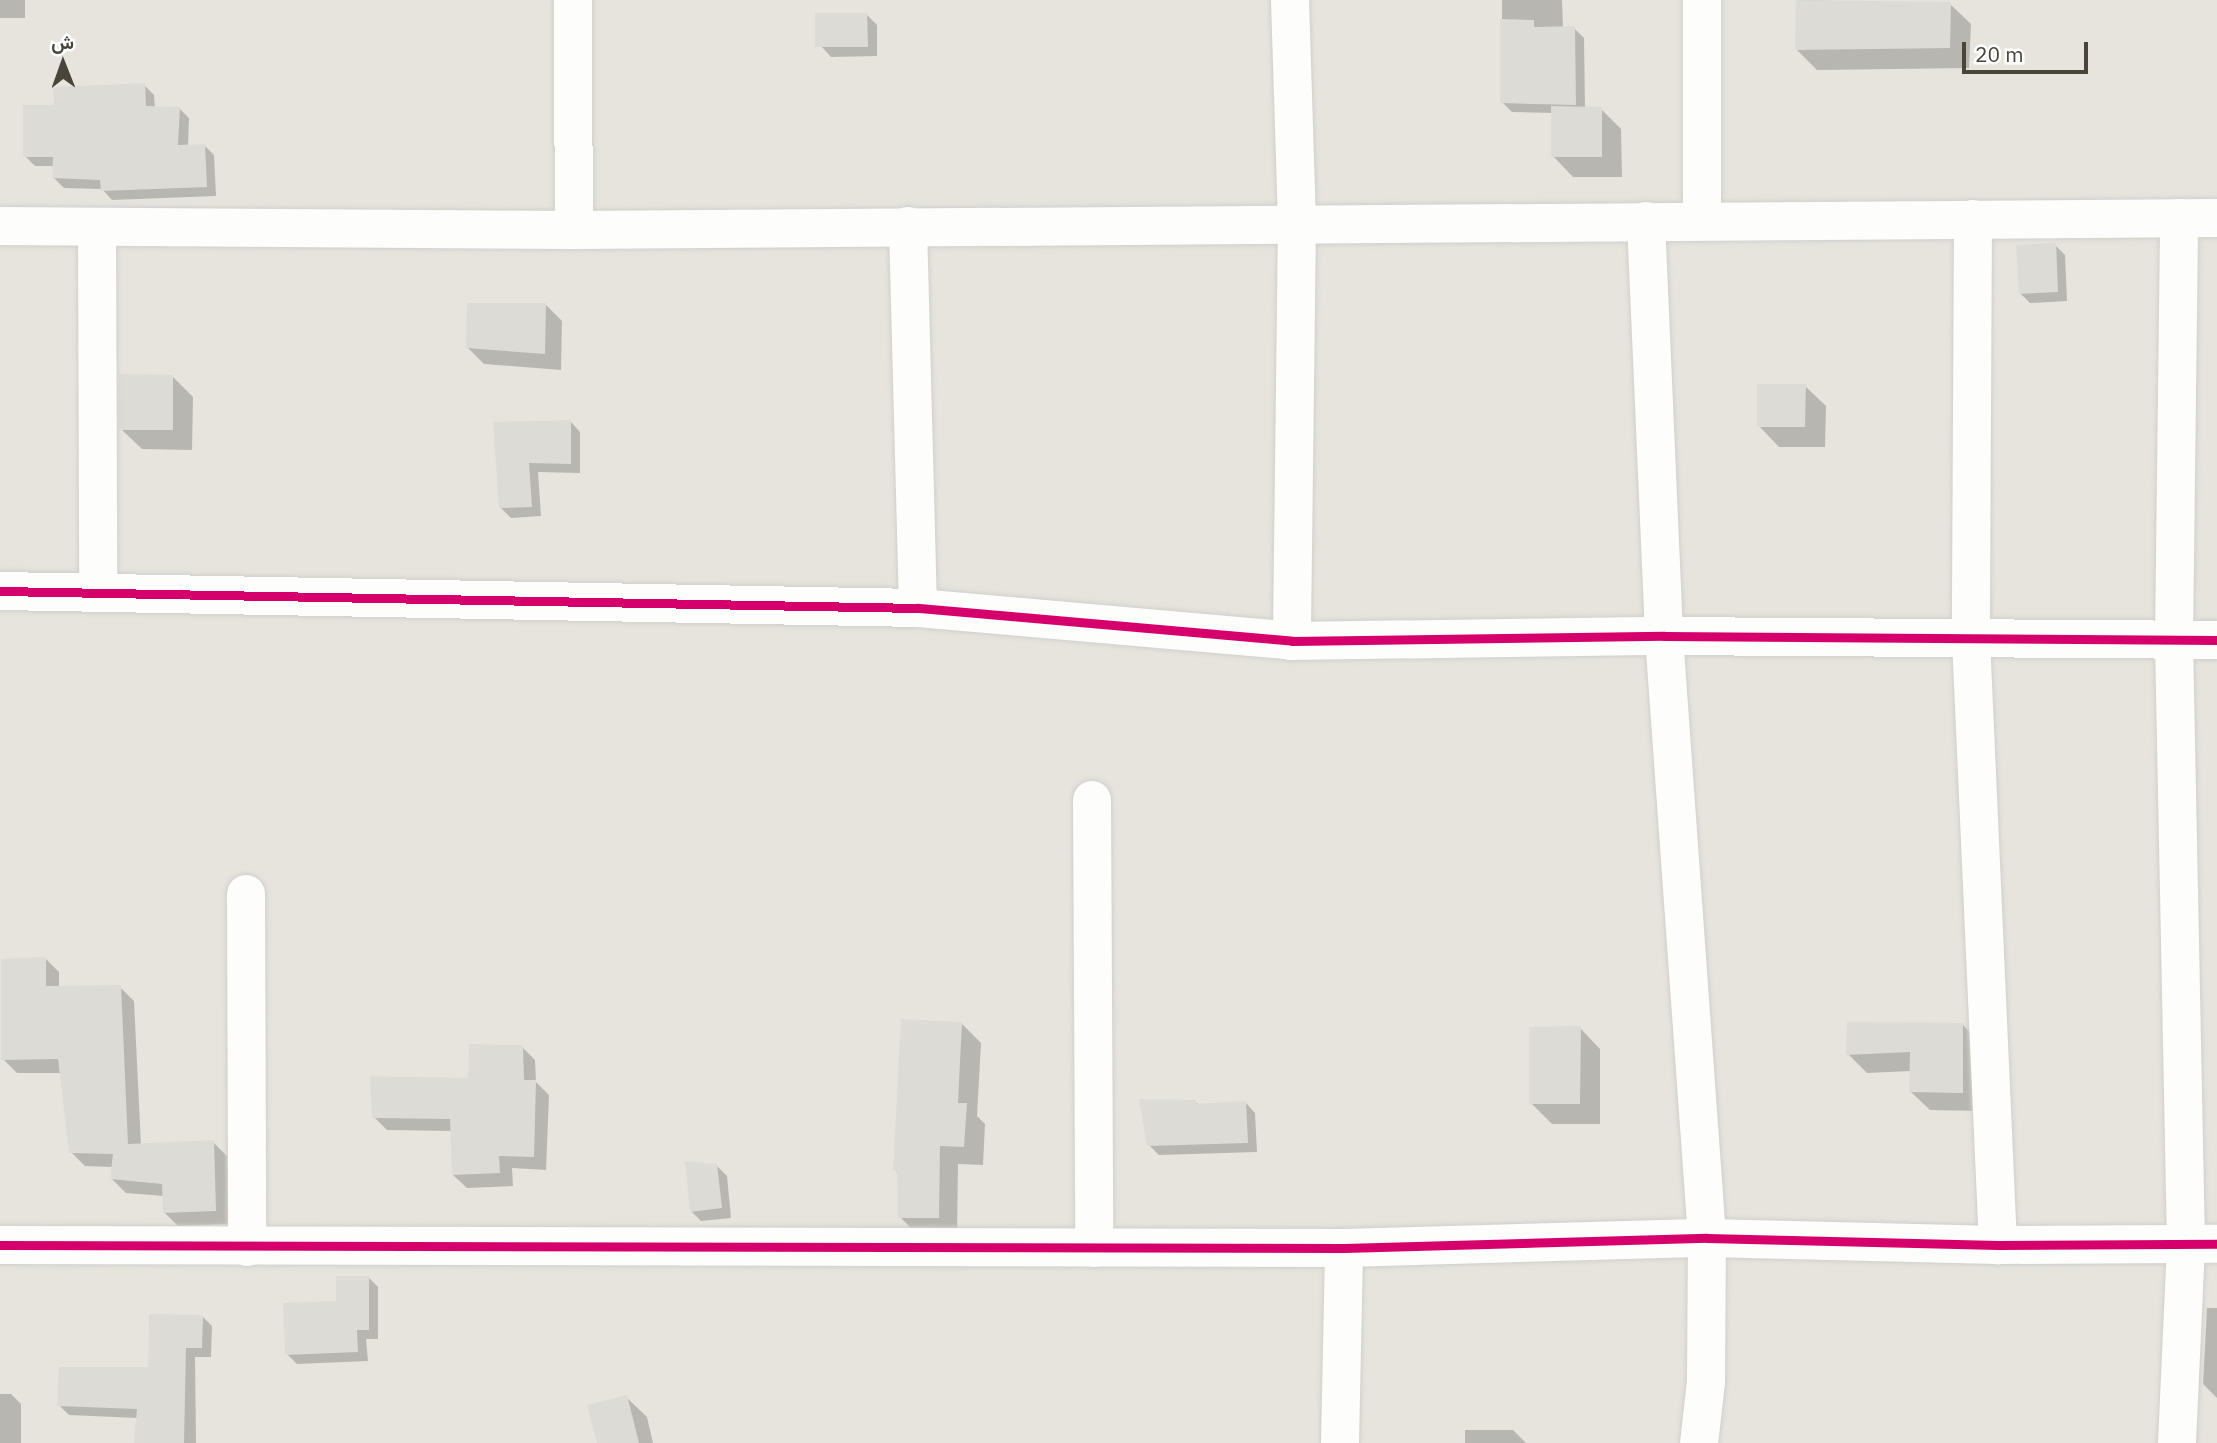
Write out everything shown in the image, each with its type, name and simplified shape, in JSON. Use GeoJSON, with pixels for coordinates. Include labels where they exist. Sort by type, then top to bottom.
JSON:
{"type":"FeatureCollection","features":[{"type":"Feature","properties":{"kind":"street"},"geometry":{"type":"LineString","coordinates":[[573,0],[574,230]]}},
{"type":"Feature","properties":{"kind":"street"},"geometry":{"type":"LineString","coordinates":[[1290,0],[1297,222],[1292,641]]}},
{"type":"Feature","properties":{"kind":"street"},"geometry":{"type":"LineString","coordinates":[[1702,0],[1702,220]]}},
{"type":"Feature","properties":{"kind":"street"},"geometry":{"type":"LineString","coordinates":[[2177,1443],[2202,1244],[2174,640],[2179,218]]}},
{"type":"Feature","properties":{"kind":"street"},"geometry":{"type":"LineString","coordinates":[[0,226],[574,230],[1297,222],[2217,218]]}},
{"type":"Feature","properties":{"kind":"street"},"geometry":{"type":"LineString","coordinates":[[1973,219],[1971,639],[1998,1245]]}},
{"type":"Feature","properties":{"kind":"street"},"geometry":{"type":"LineString","coordinates":[[1646,221],[1664,636],[1707,1238],[1706,1382],[1699,1443]]}},
{"type":"Feature","properties":{"kind":"street"},"geometry":{"type":"LineString","coordinates":[[908,226],[918,608]]}},
{"type":"Feature","properties":{"kind":"street"},"geometry":{"type":"LineString","coordinates":[[97,227],[98,593]]}},
{"type":"Feature","properties":{"kind":"street"},"geometry":{"type":"LineString","coordinates":[[0,591],[918,608],[1292,641],[1664,636],[2217,640]]}},
{"type":"Feature","properties":{"kind":"street"},"geometry":{"type":"LineString","coordinates":[[1092,800],[1094,1248]]}},
{"type":"Feature","properties":{"kind":"street"},"geometry":{"type":"LineString","coordinates":[[246,894],[247,1247]]}},
{"type":"Feature","properties":{"kind":"street"},"geometry":{"type":"LineString","coordinates":[[0,1245],[1344,1248],[1707,1238],[1998,1245],[2202,1244]]}},
{"type":"Feature","properties":{"kind":"street"},"geometry":{"type":"LineString","coordinates":[[1340,1443],[1344,1248]]}},
{"type":"Feature","properties":{"kind":"shaded area"},"geometry":{"type":"Polygon","coordinates":[[[0,0],[2217,0],[2217,1443],[0,1443],[0,0]]]}},
{"type":"Feature","properties":{"kind":"building"},"geometry":{"type":"Polygon","coordinates":[[[1796,0],[1951,2],[1950,48],[1795,50],[1796,0]]]}},
{"type":"Feature","properties":{"kind":"building"},"geometry":{"type":"Polygon","coordinates":[[[815,13],[867,13],[868,47],[815,47],[815,13]]]}},
{"type":"Feature","properties":{"kind":"building"},"geometry":{"type":"Polygon","coordinates":[[[1500,19],[1534,20],[1534,27],[1575,26],[1576,105],[1500,103],[1500,19]]]}},
{"type":"Feature","properties":{"kind":"building"},"geometry":{"type":"Polygon","coordinates":[[[145,83],[146,106],[180,107],[178,145],[205,144],[207,187],[101,191],[100,180],[52,178],[53,157],[23,157],[23,105],[54,105],[53,87],[145,83]]]}},
{"type":"Feature","properties":{"kind":"building"},"geometry":{"type":"Polygon","coordinates":[[[1551,106],[1602,107],[1602,157],[1551,157],[1551,106]]]}},
{"type":"Feature","properties":{"kind":"building"},"geometry":{"type":"Polygon","coordinates":[[[2056,243],[2058,292],[2019,294],[2016,245],[2056,243]]]}},
{"type":"Feature","properties":{"kind":"building"},"geometry":{"type":"Polygon","coordinates":[[[467,303],[546,303],[545,354],[466,348],[467,303]]]}},
{"type":"Feature","properties":{"kind":"building"},"geometry":{"type":"Polygon","coordinates":[[[119,374],[173,375],[173,430],[119,430],[119,374]]]}},
{"type":"Feature","properties":{"kind":"building"},"geometry":{"type":"Polygon","coordinates":[[[1757,384],[1806,384],[1805,427],[1757,427],[1757,384]]]}},
{"type":"Feature","properties":{"kind":"building"},"geometry":{"type":"Polygon","coordinates":[[[571,420],[571,464],[529,463],[532,507],[499,508],[493,422],[571,420]]]}},
{"type":"Feature","properties":{"kind":"building"},"geometry":{"type":"Polygon","coordinates":[[[46,957],[46,986],[121,985],[128,1144],[214,1140],[216,1211],[163,1213],[162,1184],[110,1179],[113,1154],[69,1153],[58,1059],[1,1060],[1,959],[46,957]]]}},
{"type":"Feature","properties":{"kind":"building"},"geometry":{"type":"Polygon","coordinates":[[[901,1019],[962,1022],[958,1103],[967,1103],[964,1147],[940,1146],[939,1218],[898,1218],[897,1171],[893,1171],[901,1019]]]}},
{"type":"Feature","properties":{"kind":"building"},"geometry":{"type":"Polygon","coordinates":[[[1847,1022],[1963,1023],[1963,1093],[1909,1092],[1910,1052],[1846,1055],[1847,1022]]]}},
{"type":"Feature","properties":{"kind":"building"},"geometry":{"type":"Polygon","coordinates":[[[1581,1026],[1580,1104],[1529,1104],[1529,1027],[1581,1026]]]}},
{"type":"Feature","properties":{"kind":"building"},"geometry":{"type":"Polygon","coordinates":[[[469,1044],[523,1045],[524,1080],[536,1080],[534,1157],[499,1156],[500,1173],[452,1175],[450,1119],[372,1118],[370,1076],[468,1078],[469,1044]]]}},
{"type":"Feature","properties":{"kind":"building"},"geometry":{"type":"Polygon","coordinates":[[[1139,1099],[1196,1100],[1196,1104],[1246,1101],[1248,1143],[1147,1146],[1139,1099]]]}},
{"type":"Feature","properties":{"kind":"building"},"geometry":{"type":"Polygon","coordinates":[[[685,1161],[717,1164],[722,1208],[690,1212],[685,1161]]]}},
{"type":"Feature","properties":{"kind":"building"},"geometry":{"type":"Polygon","coordinates":[[[336,1276],[369,1276],[369,1330],[357,1330],[358,1352],[285,1355],[283,1303],[336,1301],[336,1276]]]}},
{"type":"Feature","properties":{"kind":"building"},"geometry":{"type":"Polygon","coordinates":[[[149,1314],[203,1315],[202,1348],[186,1348],[184,1443],[134,1443],[137,1409],[57,1406],[59,1367],[148,1367],[149,1314]]]}},
{"type":"Feature","properties":{"kind":"building"},"geometry":{"type":"Polygon","coordinates":[[[627,1395],[639,1443],[597,1443],[587,1405],[627,1395]]]}},
{"type":"Feature","properties":{"kind":"cycle path"},"geometry":{"type":"LineString","coordinates":[[0,591],[918,608],[1292,641],[1664,636],[2217,640]]}},
{"type":"Feature","properties":{"kind":"cycle path"},"geometry":{"type":"LineString","coordinates":[[0,1245],[1344,1248],[1707,1238],[1998,1245],[2217,1244]]}}]}
